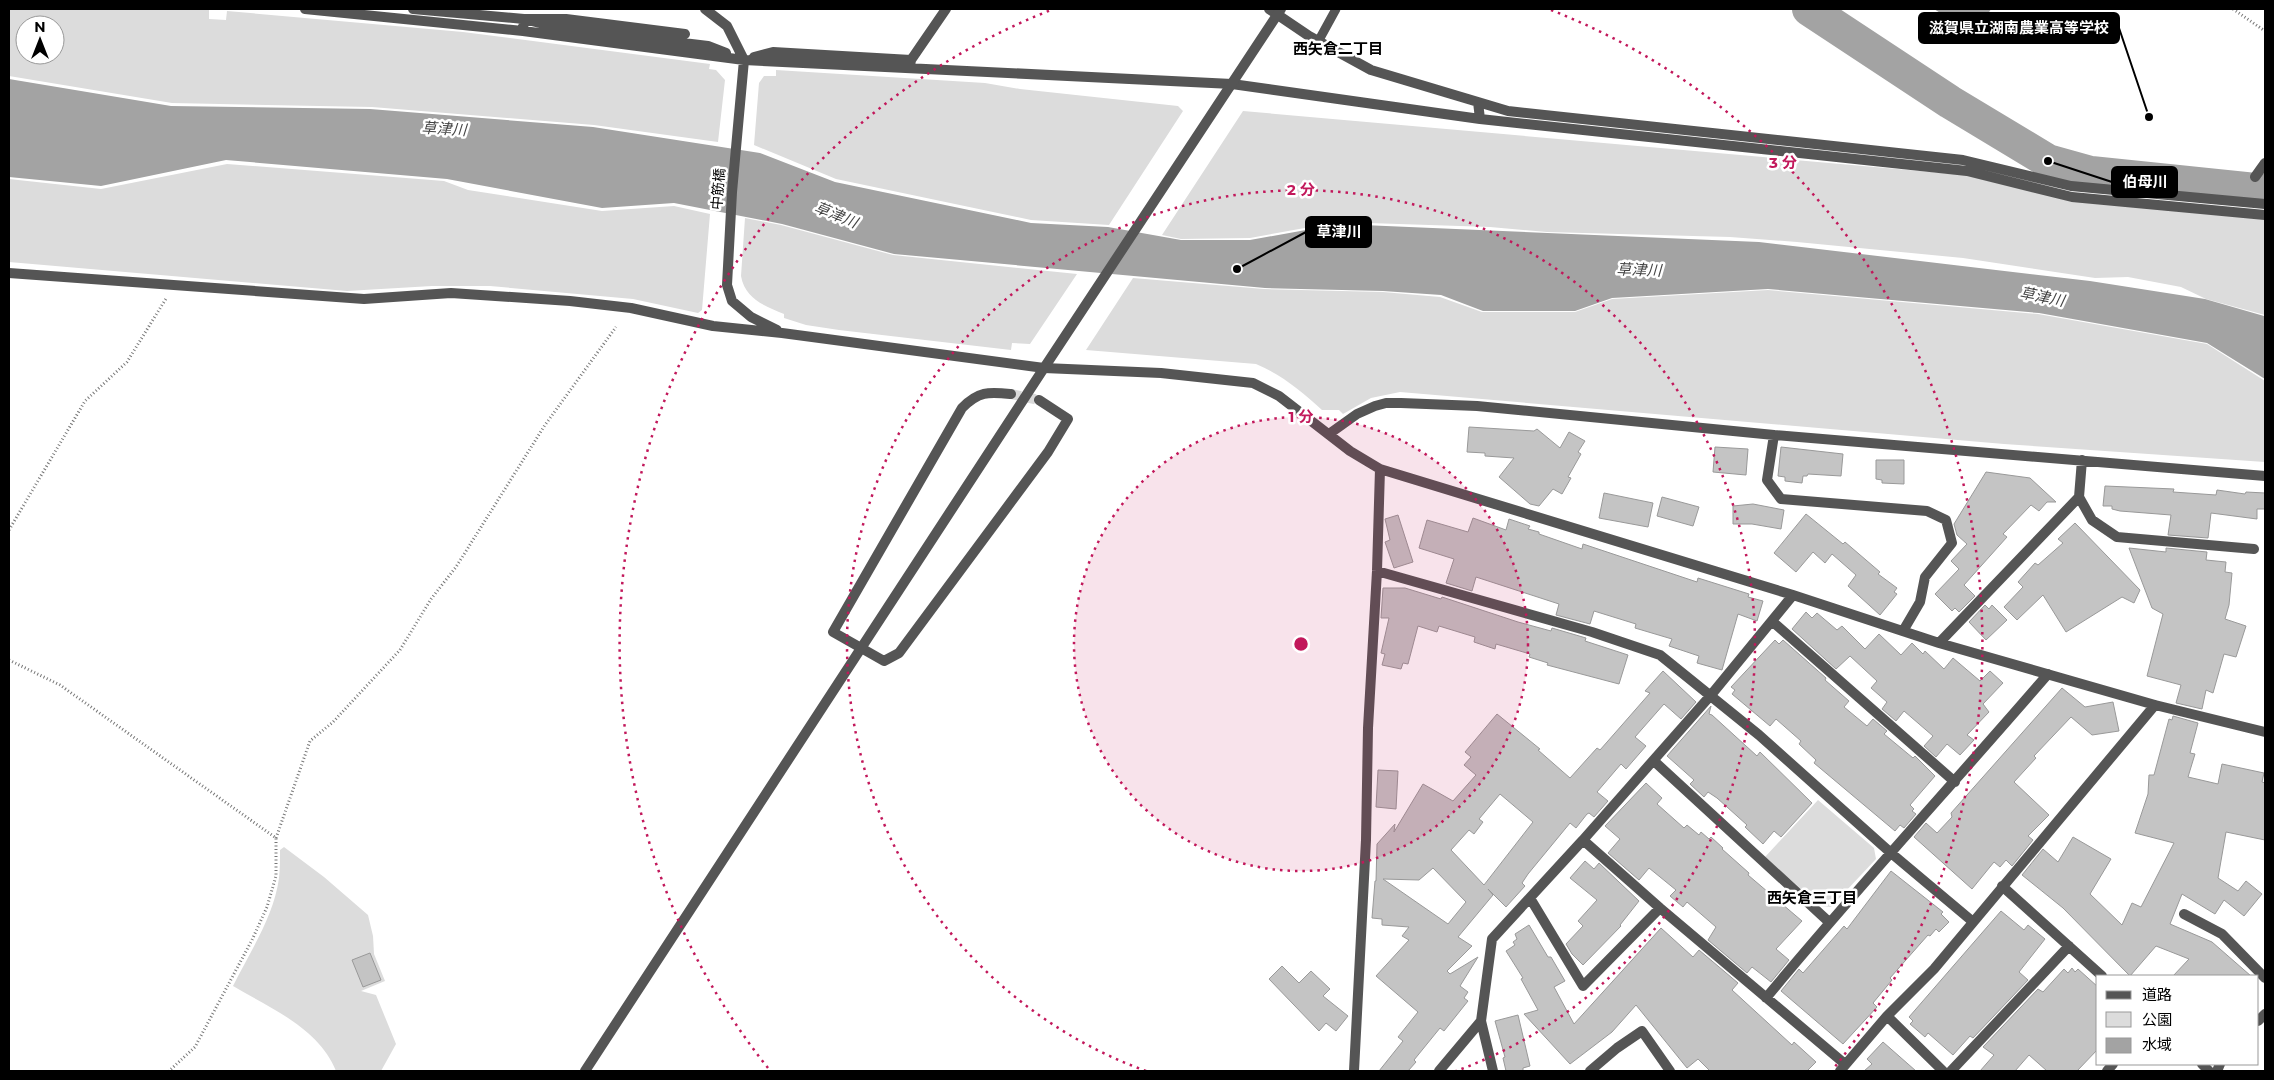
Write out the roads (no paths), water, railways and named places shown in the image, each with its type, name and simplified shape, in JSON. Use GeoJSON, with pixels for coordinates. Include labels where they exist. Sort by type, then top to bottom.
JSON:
{"type":"FeatureCollection","features":[{"type":"Feature","properties":{"kind":"street"},"geometry":{"type":"LineString","coordinates":[[306,9],[523,31],[744,60],[910,64],[1232,84],[1480,119],[1967,171],[2072,197],[2265,215]]}},
{"type":"Feature","properties":{"kind":"street"},"geometry":{"type":"LineString","coordinates":[[413,9],[524,19],[566,19],[685,34]]}},
{"type":"Feature","properties":{"kind":"street"},"geometry":{"type":"LineString","coordinates":[[706,9],[727,26],[744,60]]}},
{"type":"Feature","properties":{"kind":"street"},"geometry":{"type":"LineString","coordinates":[[910,64],[946,9]]}},
{"type":"Feature","properties":{"kind":"street"},"geometry":{"type":"LineString","coordinates":[[1269,9],[1309,36],[1371,70],[1508,111],[1963,160],[2072,186],[2265,204]]}},
{"type":"Feature","properties":{"kind":"street"},"geometry":{"type":"LineString","coordinates":[[585,1071],[1281,9]]}},
{"type":"Feature","properties":{"kind":"street"},"geometry":{"type":"LineString","coordinates":[[523,31],[524,19]]}},
{"type":"Feature","properties":{"kind":"street"},"geometry":{"type":"LineString","coordinates":[[524,19],[559,28],[708,46],[744,60]]}},
{"type":"Feature","properties":{"kind":"street","name":"中筋橋"},"geometry":{"type":"LineString","coordinates":[[744,60],[726,270],[727,285],[732,301],[751,317],[782,333]]}},
{"type":"Feature","properties":{"kind":"street"},"geometry":{"type":"LineString","coordinates":[[1478,102],[1480,119]]}},
{"type":"Feature","properties":{"kind":"street"},"geometry":{"type":"LineString","coordinates":[[1963,160],[1967,171]]}},
{"type":"Feature","properties":{"kind":"street"},"geometry":{"type":"LineString","coordinates":[[2255,177],[2265,163]]}},
{"type":"Feature","properties":{"kind":"street"},"geometry":{"type":"LineString","coordinates":[[9,273],[364,299],[451,293],[482,294],[631,308],[713,326],[782,333],[1044,368],[1161,373],[1253,383],[1279,396],[1350,451],[1380,469],[1793,595],[1939,643],[2155,705],[2265,732]]}},
{"type":"Feature","properties":{"kind":"street"},"geometry":{"type":"LineString","coordinates":[[1011,394],[985,392],[971,399],[962,408],[833,632],[884,661],[898,653],[1048,452],[1068,419],[1039,400]]}},
{"type":"Feature","properties":{"kind":"street"},"geometry":{"type":"LineString","coordinates":[[1329,434],[1357,414],[1386,403],[1478,406],[1774,435],[2265,476]]}},
{"type":"Feature","properties":{"kind":"street"},"geometry":{"type":"LineString","coordinates":[[1774,435],[1767,480],[1781,499],[1927,511],[1946,520],[1952,543],[1925,576],[1920,602],[1902,631]]}},
{"type":"Feature","properties":{"kind":"street"},"geometry":{"type":"LineString","coordinates":[[2082,460],[2079,497],[2092,520],[2116,537],[2254,549]]}},
{"type":"Feature","properties":{"kind":"street"},"geometry":{"type":"LineString","coordinates":[[1354,1071],[1366,840],[1368,728],[1377,572],[1380,469]]}},
{"type":"Feature","properties":{"kind":"street"},"geometry":{"type":"LineString","coordinates":[[1939,643],[2079,497]]}},
{"type":"Feature","properties":{"kind":"street"},"geometry":{"type":"LineString","coordinates":[[1377,572],[1624,641],[1660,655],[1711,695],[1891,853],[1972,921]]}},
{"type":"Feature","properties":{"kind":"street"},"geometry":{"type":"LineString","coordinates":[[1493,1071],[1481,1021],[1492,939],[1654,761],[1793,595]]}},
{"type":"Feature","properties":{"kind":"street"},"geometry":{"type":"LineString","coordinates":[[1772,622],[1955,782]]}},
{"type":"Feature","properties":{"kind":"street"},"geometry":{"type":"LineString","coordinates":[[1766,998],[1829,922],[1955,782],[2048,674]]}},
{"type":"Feature","properties":{"kind":"street"},"geometry":{"type":"LineString","coordinates":[[1583,840],[1766,998],[1842,1068],[1887,1016],[1934,970],[1972,921],[2155,705]]}},
{"type":"Feature","properties":{"kind":"street"},"geometry":{"type":"LineString","coordinates":[[1654,761],[1829,922]]}},
{"type":"Feature","properties":{"kind":"street"},"geometry":{"type":"LineString","coordinates":[[2002,886],[2101,975]]}},
{"type":"Feature","properties":{"kind":"street"},"geometry":{"type":"LineString","coordinates":[[1530,898],[1583,986],[1660,908]]}},
{"type":"Feature","properties":{"kind":"street"},"geometry":{"type":"LineString","coordinates":[[2184,914],[2222,934],[2265,978]]}},
{"type":"Feature","properties":{"kind":"street"},"geometry":{"type":"LineString","coordinates":[[1951,1071],[2069,946]]}},
{"type":"Feature","properties":{"kind":"street"},"geometry":{"type":"LineString","coordinates":[[1887,1016],[1943,1071]]}},
{"type":"Feature","properties":{"kind":"street"},"geometry":{"type":"LineString","coordinates":[[1439,1071],[1481,1021]]}},
{"type":"Feature","properties":{"kind":"street"},"geometry":{"type":"LineString","coordinates":[[1590,1071],[1617,1048],[1642,1031],[1670,1071]]}},
{"type":"Feature","properties":{"kind":"lane"},"geometry":{"type":"LineString","coordinates":[[1319,40],[1336,9]]}},
{"type":"Feature","properties":{"kind":"water"},"geometry":{"type":"Polygon","coordinates":[[[1934,9],[1991,9],[1975,35],[1934,9]]]}},
{"type":"Feature","properties":{"kind":"water"},"geometry":{"type":"Polygon","coordinates":[[[9,79],[171,106],[370,109],[593,127],[760,153],[835,182],[1031,223],[1108,227],[1181,240],[1250,240],[1339,224],[1759,242],[2090,281],[2205,299],[2264,316],[2265,379],[2207,343],[2039,313],[1768,289],[1612,298],[1575,311],[1483,311],[1441,295],[1383,291],[1265,288],[894,254],[782,224],[674,203],[602,208],[447,179],[226,160],[101,186],[9,177],[9,79]]]}},
{"type":"Feature","properties":{"kind":"waterway"},"geometry":{"type":"LineString","coordinates":[[1809,9],[1950,102],[2048,161],[2091,173],[2265,191]]}},
{"type":"Feature","properties":{"kind":"tunnel"},"geometry":{"type":"LineString","coordinates":[[1011,394],[1039,400]]}},
{"type":"Feature","properties":{"kind":"place","name":"滋賀県立湖南農業高等学校"},"geometry":{"type":"Point","coordinates":[2149,117]}},
{"type":"Feature","properties":{"kind":"place","name":"伯母川"},"geometry":{"type":"Point","coordinates":[2048,161]}},
{"type":"Feature","properties":{"kind":"place","name":"草津川"},"geometry":{"type":"Point","coordinates":[1237,269]}},
{"type":"Feature","properties":{"kind":"district","name":"西矢倉二丁目"},"geometry":{"type":"Point","coordinates":[1338,49]}},
{"type":"Feature","properties":{"kind":"district","name":"西矢倉三丁目"},"geometry":{"type":"Point","coordinates":[1812,898]}}]}
